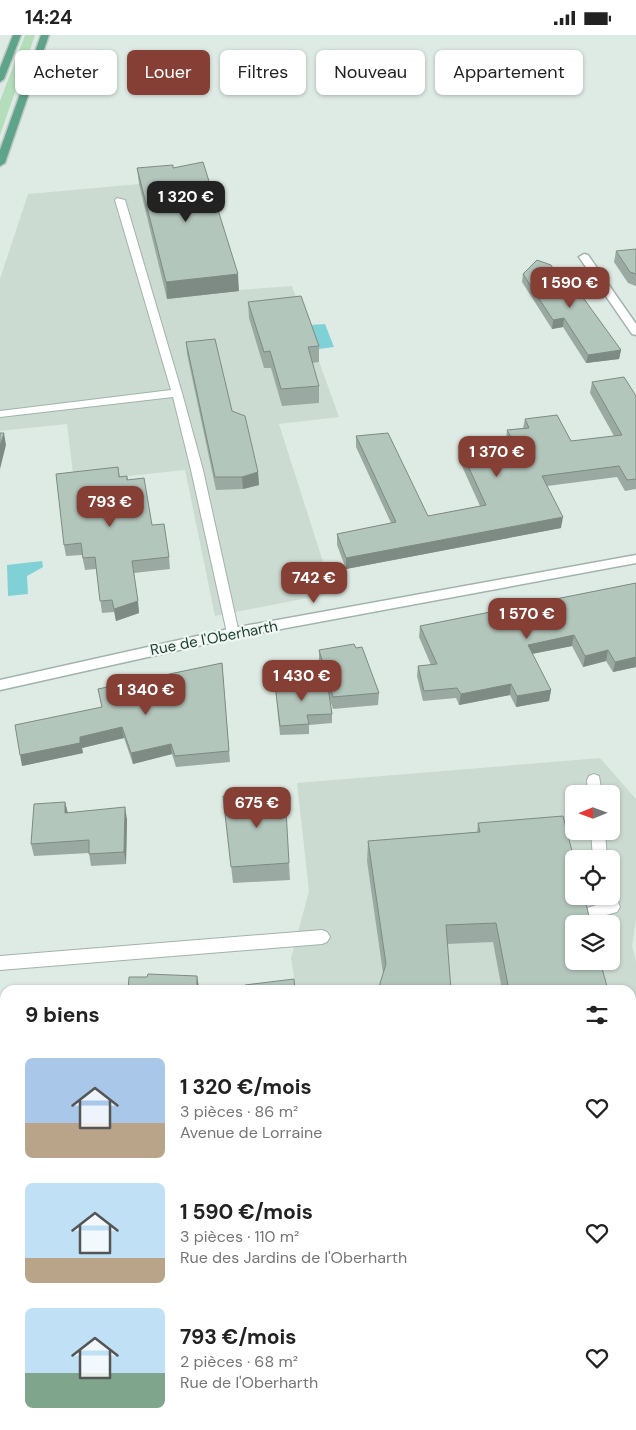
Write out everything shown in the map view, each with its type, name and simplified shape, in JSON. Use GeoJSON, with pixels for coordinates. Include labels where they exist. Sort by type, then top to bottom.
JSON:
{"type":"FeatureCollection","features":[{"type":"Feature","properties":{"kind":"main road"},"geometry":{"type":"LineString","coordinates":[[0,79],[17,35]]}},
{"type":"Feature","properties":{"kind":"main road"},"geometry":{"type":"LineString","coordinates":[[0,163],[45,35]]}},
{"type":"Feature","properties":{"kind":"street"},"geometry":{"type":"LineString","coordinates":[[584,257],[636,332]]}},
{"type":"Feature","properties":{"kind":"street","name":"Rue de l'Oberharth"},"geometry":{"type":"LineString","coordinates":[[0,685],[233,633],[636,559]]}},
{"type":"Feature","properties":{"kind":"lane"},"geometry":{"type":"LineString","coordinates":[[120,200],[177,393],[197,470],[233,633]]}},
{"type":"Feature","properties":{"kind":"lane"},"geometry":{"type":"LineString","coordinates":[[0,414],[177,393]]}},
{"type":"Feature","properties":{"kind":"lane"},"geometry":{"type":"LineString","coordinates":[[589,914],[612,907],[611,905]]}},
{"type":"Feature","properties":{"kind":"lane"},"geometry":{"type":"LineString","coordinates":[[0,963],[322,937]]}},
{"type":"Feature","properties":{"kind":"shaded area"},"geometry":{"type":"Polygon","coordinates":[[[206,178],[239,290],[292,286],[339,417],[279,424],[333,593],[215,616],[185,470],[74,482],[67,424],[0,431],[0,279],[28,194],[206,178]]]}},
{"type":"Feature","properties":{"kind":"shaded area"},"geometry":{"type":"Polygon","coordinates":[[[600,758],[636,799],[636,919],[632,946],[636,961],[636,985],[295,985],[291,958],[309,891],[297,783],[600,758]]]}},
{"type":"Feature","properties":{"kind":"green space"},"geometry":{"type":"Polygon","coordinates":[[[25,35],[35,35],[30,50],[19,50],[25,35]]]}},
{"type":"Feature","properties":{"kind":"green space"},"geometry":{"type":"Polygon","coordinates":[[[15,61],[15,92],[0,135],[0,101],[15,61]]]}},
{"type":"Feature","properties":{"kind":"water"},"geometry":{"type":"Polygon","coordinates":[[[325,324],[334,347],[319,349],[310,325],[325,324]]]}},
{"type":"Feature","properties":{"kind":"water"},"geometry":{"type":"Polygon","coordinates":[[[42,561],[43,567],[27,576],[28,594],[8,596],[7,565],[42,561]]]}},
{"type":"Feature","properties":{"kind":"building"},"geometry":{"type":"Polygon","coordinates":[[[203,162],[238,274],[166,282],[137,168],[173,165],[173,168],[203,162]]]}},
{"type":"Feature","properties":{"kind":"building"},"geometry":{"type":"Polygon","coordinates":[[[636,249],[636,274],[630,272],[616,251],[636,249]]]}},
{"type":"Feature","properties":{"kind":"building"},"geometry":{"type":"Polygon","coordinates":[[[537,260],[551,265],[569,294],[584,299],[621,350],[588,355],[564,318],[553,320],[523,274],[537,260]]]}},
{"type":"Feature","properties":{"kind":"building"},"geometry":{"type":"Polygon","coordinates":[[[301,296],[319,346],[308,347],[319,386],[281,389],[270,351],[264,352],[248,302],[301,296]]]}},
{"type":"Feature","properties":{"kind":"building"},"geometry":{"type":"Polygon","coordinates":[[[215,339],[232,411],[245,416],[258,472],[242,477],[215,477],[186,342],[215,339]]]}},
{"type":"Feature","properties":{"kind":"building"},"geometry":{"type":"Polygon","coordinates":[[[624,377],[636,396],[636,479],[627,480],[619,466],[542,476],[563,517],[346,558],[337,534],[396,522],[356,436],[388,433],[428,516],[486,505],[462,453],[500,448],[496,440],[512,439],[507,430],[529,428],[525,419],[557,415],[571,441],[622,435],[592,382],[624,377]]]}},
{"type":"Feature","properties":{"kind":"building"},"geometry":{"type":"Polygon","coordinates":[[[0,433],[4,433],[0,446],[0,433]]]}},
{"type":"Feature","properties":{"kind":"building"},"geometry":{"type":"Polygon","coordinates":[[[118,467],[119,477],[127,476],[127,480],[144,478],[152,525],[164,524],[169,557],[132,561],[138,601],[114,609],[112,600],[100,601],[95,557],[83,558],[81,543],[64,545],[56,474],[118,467]]]}},
{"type":"Feature","properties":{"kind":"building"},"geometry":{"type":"Polygon","coordinates":[[[636,583],[636,657],[615,662],[608,650],[585,656],[574,635],[528,645],[551,690],[517,696],[511,684],[461,694],[457,688],[424,691],[418,666],[437,664],[420,626],[636,583]]]}},
{"type":"Feature","properties":{"kind":"building"},"geometry":{"type":"Polygon","coordinates":[[[354,644],[356,648],[362,647],[379,693],[333,697],[319,650],[354,644]]]}},
{"type":"Feature","properties":{"kind":"building"},"geometry":{"type":"Polygon","coordinates":[[[222,663],[229,751],[175,756],[171,744],[131,753],[122,727],[80,737],[80,743],[20,755],[15,725],[102,707],[98,689],[222,663]]]}},
{"type":"Feature","properties":{"kind":"building"},"geometry":{"type":"Polygon","coordinates":[[[327,681],[332,714],[307,715],[309,724],[280,726],[275,685],[327,681]]]}},
{"type":"Feature","properties":{"kind":"building"},"geometry":{"type":"Polygon","coordinates":[[[285,792],[289,863],[231,867],[223,796],[285,792]]]}},
{"type":"Feature","properties":{"kind":"building"},"geometry":{"type":"Polygon","coordinates":[[[65,802],[65,813],[125,807],[124,852],[89,854],[89,840],[31,844],[34,804],[65,802]]]}},
{"type":"Feature","properties":{"kind":"building"},"geometry":{"type":"Polygon","coordinates":[[[563,816],[565,840],[569,840],[572,850],[565,850],[565,905],[586,905],[589,915],[565,915],[565,970],[602,970],[607,985],[508,985],[496,923],[446,925],[451,985],[380,985],[386,964],[368,841],[480,832],[478,823],[563,816]]]}},
{"type":"Feature","properties":{"kind":"building"},"geometry":{"type":"Polygon","coordinates":[[[148,974],[197,976],[197,985],[128,985],[129,977],[147,977],[148,974]]]}},
{"type":"Feature","properties":{"kind":"building"},"geometry":{"type":"Polygon","coordinates":[[[294,979],[295,985],[245,985],[294,979]]]}}]}
